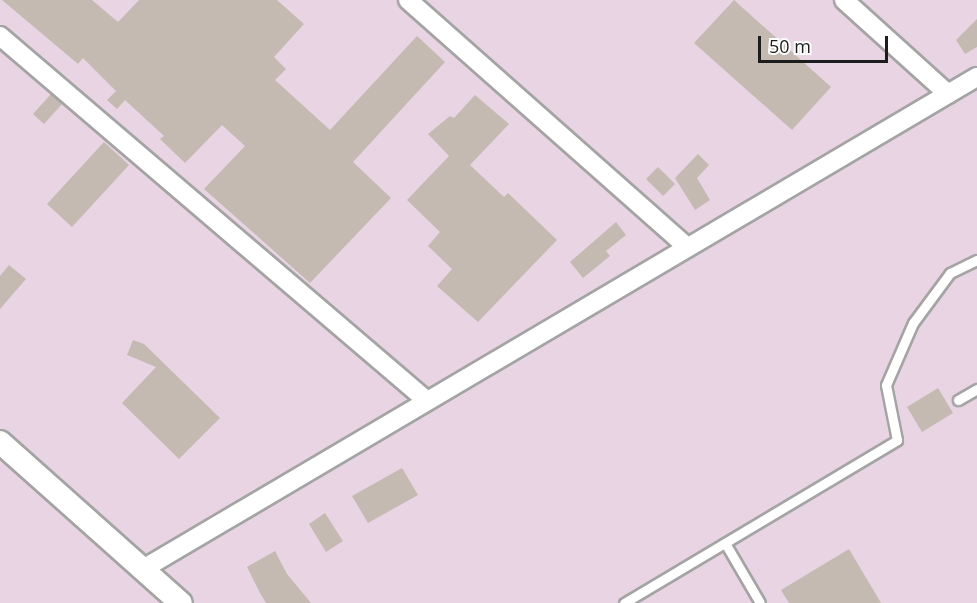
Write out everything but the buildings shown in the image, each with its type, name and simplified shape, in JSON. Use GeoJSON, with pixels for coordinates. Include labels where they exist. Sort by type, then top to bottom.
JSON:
{"type":"FeatureCollection","features":[{"type":"Feature","properties":{"kind":"street"},"geometry":{"type":"LineString","coordinates":[[408,0],[687,247]]}},
{"type":"Feature","properties":{"kind":"street"},"geometry":{"type":"LineString","coordinates":[[844,0],[948,94]]}},
{"type":"Feature","properties":{"kind":"street"},"geometry":{"type":"LineString","coordinates":[[0,36],[426,400]]}},
{"type":"Feature","properties":{"kind":"street"},"geometry":{"type":"LineString","coordinates":[[143,569],[977,77]]}},
{"type":"Feature","properties":{"kind":"street"},"geometry":{"type":"LineString","coordinates":[[0,442],[181,603]]}},
{"type":"Feature","properties":{"kind":"lane"},"geometry":{"type":"LineString","coordinates":[[624,603],[897,441],[886,385],[909,333],[950,273],[977,260]]}},
{"type":"Feature","properties":{"kind":"lane"},"geometry":{"type":"LineString","coordinates":[[958,400],[977,389]]}},
{"type":"Feature","properties":{"kind":"lane"},"geometry":{"type":"LineString","coordinates":[[725,543],[760,603]]}},
{"type":"Feature","properties":{"kind":"shaded area"},"geometry":{"type":"Polygon","coordinates":[[[0,0],[977,0],[977,603],[0,603],[0,0]]]}}]}
